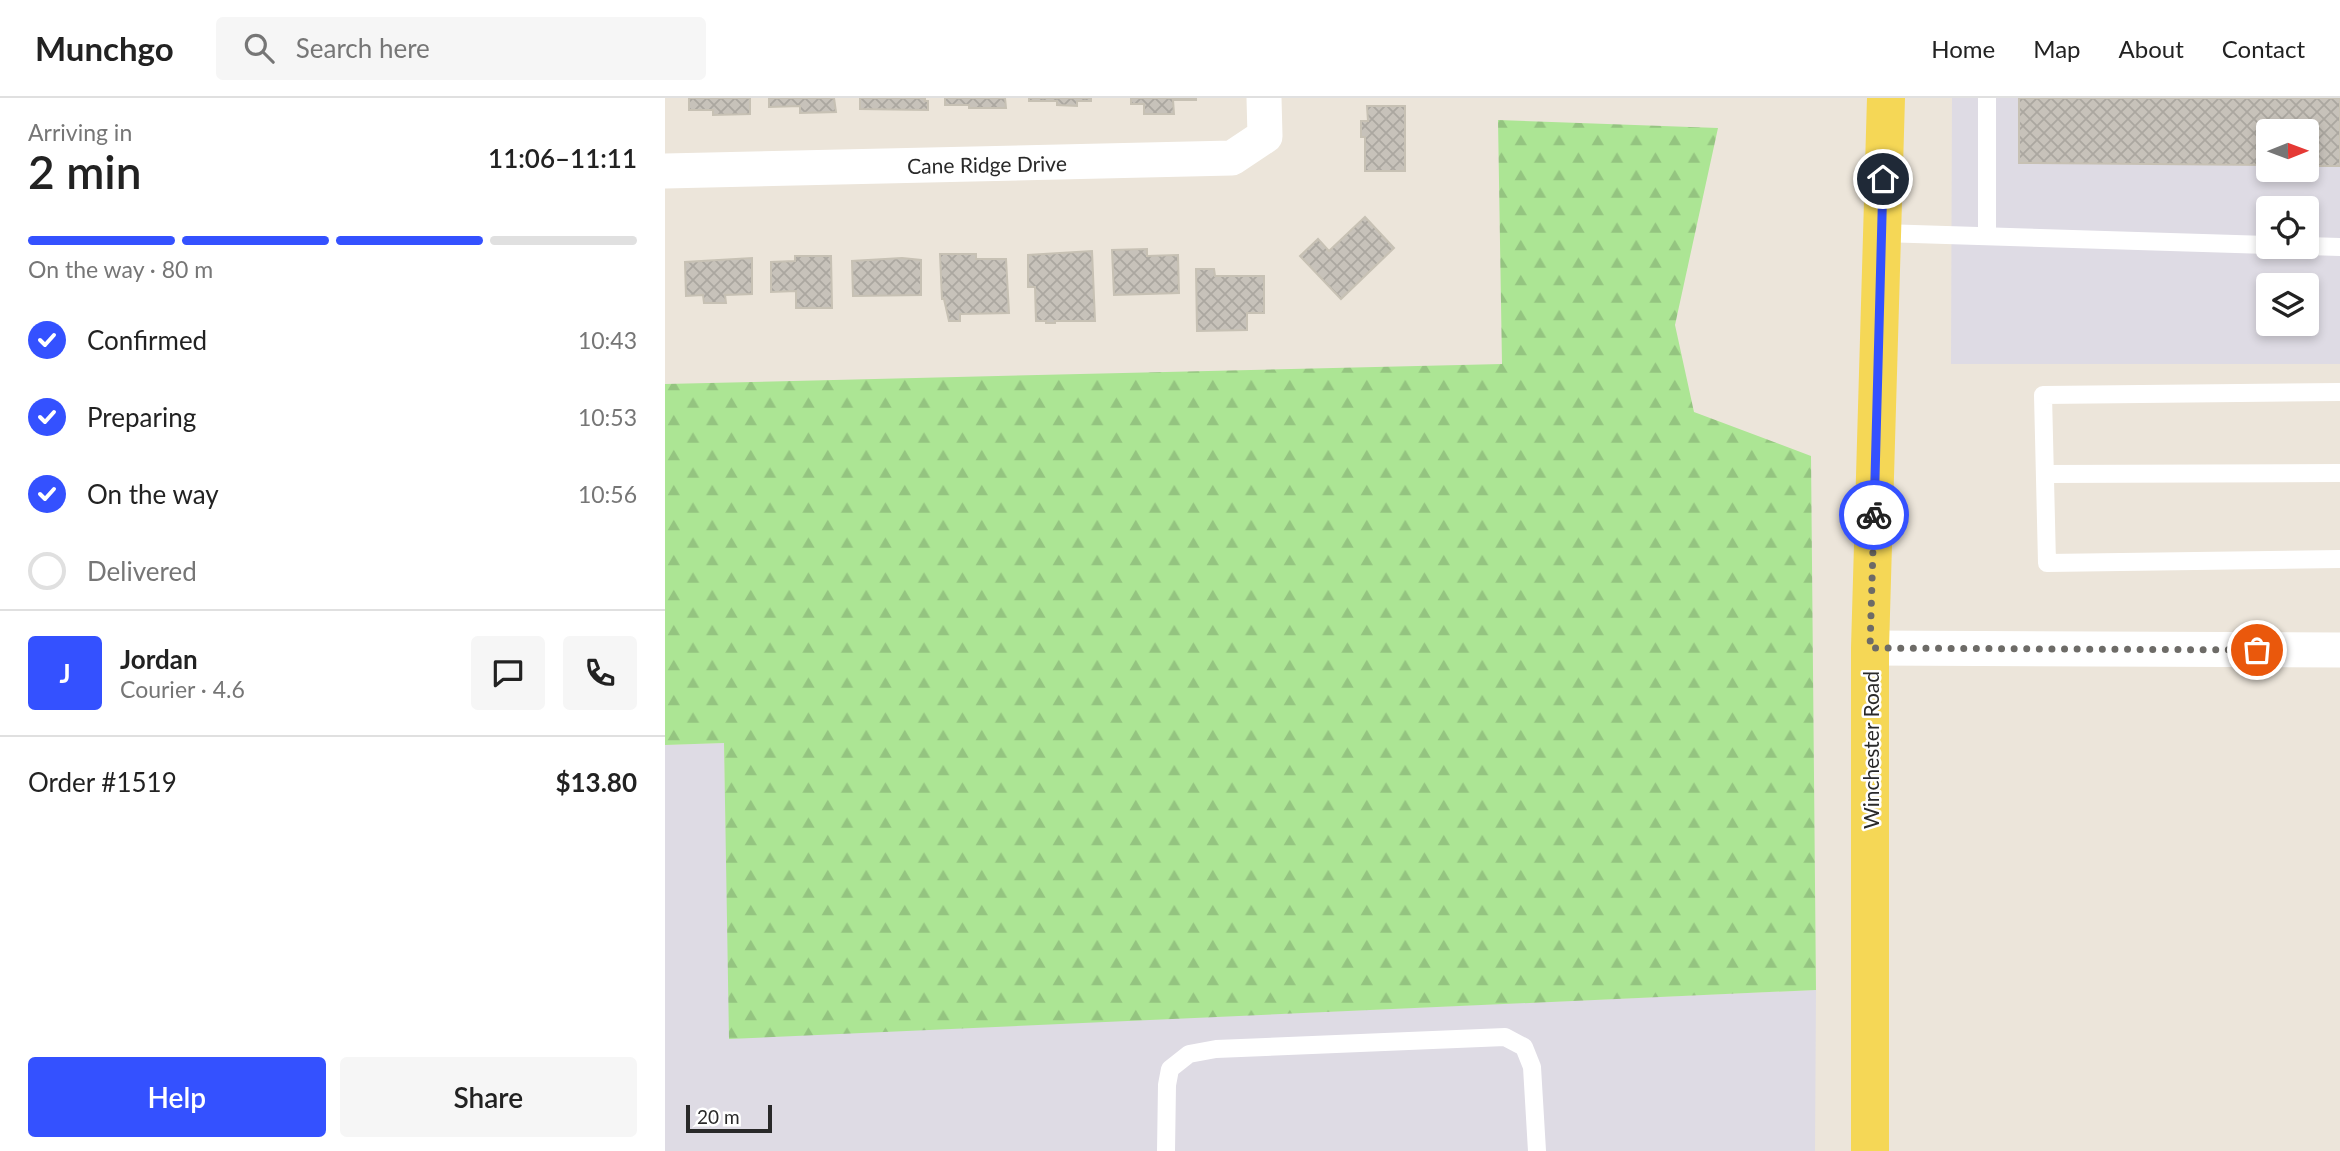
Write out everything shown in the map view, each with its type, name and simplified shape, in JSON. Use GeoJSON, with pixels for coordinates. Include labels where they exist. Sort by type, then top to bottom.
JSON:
{"type":"FeatureCollection","features":[{"type":"Feature","properties":{"kind":"main road","name":"Winchester Road"},"geometry":{"type":"LineString","coordinates":[[1870,1151],[1870,648],[1886,98]]}},
{"type":"Feature","properties":{"kind":"street","name":"Cane Ridge Drive"},"geometry":{"type":"LineString","coordinates":[[665,171],[1232,158],[1265,136],[1264,98]]}},
{"type":"Feature","properties":{"kind":"street"},"geometry":{"type":"LineString","coordinates":[[1870,648],[2340,650]]}},
{"type":"Feature","properties":{"kind":"lane"},"geometry":{"type":"LineString","coordinates":[[1987,98],[1987,236]]}},
{"type":"Feature","properties":{"kind":"lane"},"geometry":{"type":"LineString","coordinates":[[1882,233],[2256,245]]}},
{"type":"Feature","properties":{"kind":"lane"},"geometry":{"type":"LineString","coordinates":[[2319,246],[2340,247]]}},
{"type":"Feature","properties":{"kind":"lane"},"geometry":{"type":"LineString","coordinates":[[2340,392],[2043,395],[2047,564],[2340,559]]}},
{"type":"Feature","properties":{"kind":"lane"},"geometry":{"type":"LineString","coordinates":[[2045,474],[2340,474]]}},
{"type":"Feature","properties":{"kind":"lane"},"geometry":{"type":"LineString","coordinates":[[1167,1151],[1167,1085],[1170,1069],[1189,1054],[1216,1049],[1505,1037],[1524,1047],[1532,1067],[1537,1151]]}},
{"type":"Feature","properties":{"kind":"shaded area"},"geometry":{"type":"Polygon","coordinates":[[[1952,98],[2340,98],[2340,364],[1951,364],[1952,98]]]}},
{"type":"Feature","properties":{"kind":"shaded area"},"geometry":{"type":"Polygon","coordinates":[[[724,743],[730,1038],[1816,990],[1815,1151],[665,1151],[665,745],[724,743]]]}},
{"type":"Feature","properties":{"kind":"green space"},"geometry":{"type":"Polygon","coordinates":[[[1498,120],[1718,128],[1675,325],[1694,412],[1811,456],[1816,990],[729,1039],[724,743],[665,745],[665,384],[1502,364],[1498,120]]]}},
{"type":"Feature","properties":{"kind":"building"},"geometry":{"type":"Polygon","coordinates":[[[689,98],[750,98],[750,114],[713,115],[713,110],[689,110],[689,98]]]}},
{"type":"Feature","properties":{"kind":"building"},"geometry":{"type":"Polygon","coordinates":[[[769,98],[834,98],[836,112],[800,113],[800,106],[769,107],[769,98]]]}},
{"type":"Feature","properties":{"kind":"building"},"geometry":{"type":"Polygon","coordinates":[[[860,98],[925,98],[925,101],[928,101],[928,110],[860,109],[860,98]]]}},
{"type":"Feature","properties":{"kind":"building"},"geometry":{"type":"Polygon","coordinates":[[[945,98],[1005,98],[1006,108],[945,105],[945,98]]]}},
{"type":"Feature","properties":{"kind":"building"},"geometry":{"type":"Polygon","coordinates":[[[1029,98],[1091,98],[1091,101],[1077,101],[1077,106],[1057,105],[1057,101],[1029,101],[1029,98]]]}},
{"type":"Feature","properties":{"kind":"building"},"geometry":{"type":"Polygon","coordinates":[[[1131,98],[1196,100],[1173,100],[1174,114],[1144,114],[1144,104],[1131,104],[1131,98]]]}},
{"type":"Feature","properties":{"kind":"building"},"geometry":{"type":"Polygon","coordinates":[[[2019,98],[2340,98],[2340,166],[2319,166],[2319,119],[2256,119],[2256,165],[2019,163],[2019,98]]]}},
{"type":"Feature","properties":{"kind":"building"},"geometry":{"type":"Polygon","coordinates":[[[1367,106],[1405,106],[1405,171],[1365,171],[1365,137],[1361,137],[1361,121],[1368,121],[1367,106]]]}},
{"type":"Feature","properties":{"kind":"building"},"geometry":{"type":"Polygon","coordinates":[[[1365,217],[1394,248],[1341,299],[1300,256],[1318,239],[1329,251],[1365,217]]]}},
{"type":"Feature","properties":{"kind":"building"},"geometry":{"type":"Polygon","coordinates":[[[1147,249],[1147,256],[1178,255],[1179,293],[1114,295],[1112,250],[1147,249]]]}},
{"type":"Feature","properties":{"kind":"building"},"geometry":{"type":"Polygon","coordinates":[[[1092,251],[1095,321],[1036,321],[1035,287],[1028,287],[1028,255],[1092,251]]]}},
{"type":"Feature","properties":{"kind":"building"},"geometry":{"type":"Polygon","coordinates":[[[940,254],[976,254],[976,259],[1006,259],[1009,313],[960,314],[960,321],[949,321],[942,299],[940,254]]]}},
{"type":"Feature","properties":{"kind":"building"},"geometry":{"type":"Polygon","coordinates":[[[795,256],[831,256],[832,308],[796,308],[796,291],[771,292],[771,262],[795,261],[795,256]]]}},
{"type":"Feature","properties":{"kind":"building"},"geometry":{"type":"Polygon","coordinates":[[[752,258],[752,294],[725,295],[726,303],[704,303],[703,295],[686,296],[685,262],[752,258]]]}},
{"type":"Feature","properties":{"kind":"building"},"geometry":{"type":"Polygon","coordinates":[[[902,258],[921,260],[921,295],[853,296],[852,261],[902,258]]]}},
{"type":"Feature","properties":{"kind":"building"},"geometry":{"type":"Polygon","coordinates":[[[1196,269],[1214,269],[1215,276],[1264,276],[1264,313],[1247,313],[1247,330],[1197,331],[1196,269]]]}},
{"type":"Feature","properties":{"kind":"way so far"},"geometry":{"type":"LineString","coordinates":[[1874,515],[1870,648],[2257,650]]}},
{"type":"Feature","properties":{"kind":"route"},"geometry":{"type":"LineString","coordinates":[[1874,515],[1883,179]]}}]}
